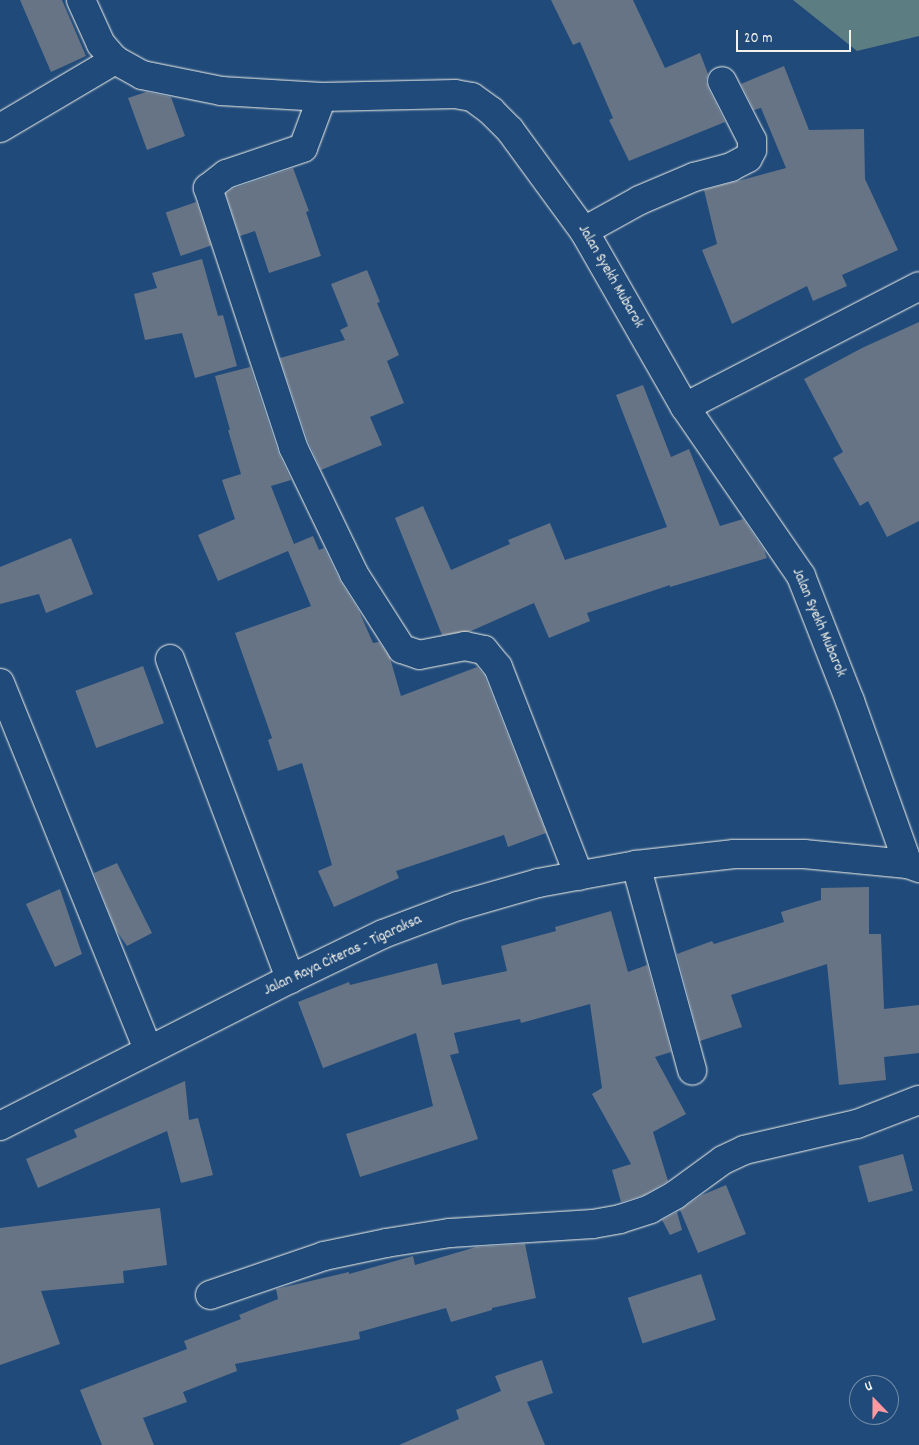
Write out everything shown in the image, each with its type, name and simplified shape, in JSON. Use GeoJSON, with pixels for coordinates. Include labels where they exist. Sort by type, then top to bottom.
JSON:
{"type":"FeatureCollection","features":[{"type":"Feature","properties":{"kind":"street","name":"Jalan Syekh Mubarok"},"geometry":{"type":"LineString","coordinates":[[81,0],[101,44],[115,60],[142,75],[220,91],[322,98],[455,94],[472,97],[491,111],[510,130],[584,231],[685,407],[801,576],[913,866]]}},
{"type":"Feature","properties":{"kind":"street"},"geometry":{"type":"LineString","coordinates":[[0,128],[115,60]]}},
{"type":"Feature","properties":{"kind":"street"},"geometry":{"type":"LineString","coordinates":[[584,231],[640,200],[694,177],[731,166],[748,158],[752,150],[752,140],[722,81]]}},
{"type":"Feature","properties":{"kind":"street"},"geometry":{"type":"LineString","coordinates":[[322,98],[303,148],[226,174],[208,188],[293,447],[354,574],[402,649],[419,655],[465,646],[484,650],[498,667],[579,876]]}},
{"type":"Feature","properties":{"kind":"street"},"geometry":{"type":"LineString","coordinates":[[685,407],[919,286]]}},
{"type":"Feature","properties":{"kind":"street"},"geometry":{"type":"LineString","coordinates":[[170,659],[290,979]]}},
{"type":"Feature","properties":{"kind":"street"},"geometry":{"type":"LineString","coordinates":[[0,683],[148,1050]]}},
{"type":"Feature","properties":{"kind":"street","name":"Jalan Raya Citeras - Tigaraksa"},"geometry":{"type":"LineString","coordinates":[[0,1126],[382,934],[458,906],[538,883],[636,865],[734,854],[804,854],[913,866]]}},
{"type":"Feature","properties":{"kind":"street"},"geometry":{"type":"LineString","coordinates":[[636,865],[692,1070]]}},
{"type":"Feature","properties":{"kind":"street"},"geometry":{"type":"LineString","coordinates":[[210,1295],[324,1256],[386,1244],[450,1233],[593,1224],[620,1219],[658,1204],[723,1160],[744,1150],[857,1124],[919,1100]]}},
{"type":"Feature","properties":{"kind":"green space"},"geometry":{"type":"Polygon","coordinates":[[[793,0],[919,0],[919,36],[857,51],[793,0]]]}},
{"type":"Feature","properties":{"kind":"building"},"geometry":{"type":"Polygon","coordinates":[[[20,0],[62,0],[86,56],[51,72],[20,0]]]}},
{"type":"Feature","properties":{"kind":"building"},"geometry":{"type":"Polygon","coordinates":[[[551,0],[633,0],[665,68],[700,53],[708,74],[706,81],[708,88],[725,122],[629,161],[609,120],[613,118],[580,42],[573,45],[551,0]]]}},
{"type":"Feature","properties":{"kind":"building"},"geometry":{"type":"Polygon","coordinates":[[[784,66],[809,130],[864,129],[865,179],[898,250],[842,275],[847,286],[813,301],[807,286],[732,324],[702,250],[717,244],[704,190],[786,168],[761,108],[754,110],[741,84],[784,66]]]}},
{"type":"Feature","properties":{"kind":"building"},"geometry":{"type":"Polygon","coordinates":[[[146,92],[171,97],[185,136],[147,150],[128,98],[146,92]]]}},
{"type":"Feature","properties":{"kind":"building"},"geometry":{"type":"Polygon","coordinates":[[[293,168],[309,211],[306,212],[321,256],[269,273],[255,231],[240,236],[226,194],[232,189],[293,168]]]}},
{"type":"Feature","properties":{"kind":"building"},"geometry":{"type":"Polygon","coordinates":[[[196,202],[211,245],[181,256],[166,212],[196,202]]]}},
{"type":"Feature","properties":{"kind":"building"},"geometry":{"type":"Polygon","coordinates":[[[202,259],[218,316],[223,315],[237,366],[195,378],[182,333],[145,340],[134,294],[157,288],[152,273],[202,259]]]}},
{"type":"Feature","properties":{"kind":"building"},"geometry":{"type":"Polygon","coordinates":[[[367,270],[380,302],[377,303],[399,355],[387,361],[404,403],[370,417],[382,445],[321,470],[308,441],[280,358],[345,340],[340,330],[348,326],[331,284],[367,270]]]}},
{"type":"Feature","properties":{"kind":"building"},"geometry":{"type":"Polygon","coordinates":[[[919,322],[919,521],[887,537],[868,501],[860,506],[833,458],[843,452],[804,379],[862,348],[919,322]]]}},
{"type":"Feature","properties":{"kind":"building"},"geometry":{"type":"Polygon","coordinates":[[[250,367],[278,452],[291,480],[271,486],[294,544],[313,536],[319,550],[324,548],[340,581],[359,611],[373,643],[379,642],[390,658],[401,696],[477,667],[484,675],[546,833],[508,847],[504,835],[396,871],[399,878],[334,907],[318,871],[332,865],[302,763],[278,771],[268,740],[272,738],[235,633],[311,606],[288,551],[218,581],[198,535],[235,519],[222,480],[241,474],[215,376],[250,367]]]}},
{"type":"Feature","properties":{"kind":"building"},"geometry":{"type":"Polygon","coordinates":[[[643,385],[671,457],[689,449],[720,526],[743,519],[764,550],[767,558],[670,587],[670,585],[587,613],[590,621],[549,638],[534,603],[471,631],[442,635],[395,518],[423,506],[451,570],[510,544],[508,540],[550,523],[565,560],[667,527],[616,395],[643,385]]]}},
{"type":"Feature","properties":{"kind":"building"},"geometry":{"type":"Polygon","coordinates":[[[71,538],[93,594],[46,613],[39,594],[0,604],[0,567],[71,538]]]}},
{"type":"Feature","properties":{"kind":"building"},"geometry":{"type":"Polygon","coordinates":[[[143,666],[164,723],[96,748],[75,691],[143,666]]]}},
{"type":"Feature","properties":{"kind":"building"},"geometry":{"type":"Polygon","coordinates":[[[117,863],[152,933],[127,946],[116,930],[94,873],[117,863]]]}},
{"type":"Feature","properties":{"kind":"building"},"geometry":{"type":"Polygon","coordinates":[[[869,887],[869,934],[881,934],[884,1009],[919,1005],[919,1053],[884,1057],[886,1080],[839,1085],[827,964],[731,995],[742,1027],[700,1041],[677,954],[712,941],[714,944],[784,922],[781,912],[821,900],[821,888],[869,887]]]}},
{"type":"Feature","properties":{"kind":"building"},"geometry":{"type":"Polygon","coordinates":[[[60,889],[82,954],[55,967],[26,904],[60,889]]]}},
{"type":"Feature","properties":{"kind":"building"},"geometry":{"type":"Polygon","coordinates":[[[611,911],[628,972],[647,965],[671,1052],[655,1057],[686,1114],[653,1132],[668,1181],[644,1195],[621,1202],[612,1170],[631,1164],[592,1094],[602,1088],[590,1004],[521,1023],[520,1019],[454,1033],[459,1053],[450,1055],[478,1139],[360,1177],[346,1134],[433,1106],[416,1033],[323,1068],[298,1002],[349,982],[350,985],[437,963],[442,985],[507,971],[501,946],[556,931],[555,927],[611,911]]]}},
{"type":"Feature","properties":{"kind":"building"},"geometry":{"type":"Polygon","coordinates":[[[185,1081],[189,1120],[198,1118],[213,1175],[181,1183],[167,1131],[38,1188],[26,1159],[77,1137],[74,1130],[185,1081]]]}},
{"type":"Feature","properties":{"kind":"building"},"geometry":{"type":"Polygon","coordinates":[[[903,1154],[913,1191],[868,1203],[859,1166],[903,1154]]]}},
{"type":"Feature","properties":{"kind":"building"},"geometry":{"type":"Polygon","coordinates":[[[726,1185],[746,1234],[698,1253],[680,1210],[702,1195],[726,1185]]]}},
{"type":"Feature","properties":{"kind":"building"},"geometry":{"type":"Polygon","coordinates":[[[160,1208],[167,1265],[123,1271],[124,1283],[41,1291],[60,1344],[0,1365],[0,1228],[160,1208]]]}},
{"type":"Feature","properties":{"kind":"building"},"geometry":{"type":"Polygon","coordinates":[[[677,1212],[682,1230],[670,1235],[662,1220],[677,1212]]]}},
{"type":"Feature","properties":{"kind":"building"},"geometry":{"type":"Polygon","coordinates":[[[525,1244],[536,1298],[492,1308],[492,1310],[451,1322],[446,1308],[359,1332],[360,1339],[235,1364],[237,1371],[183,1392],[187,1402],[143,1418],[154,1445],[102,1445],[80,1390],[187,1349],[184,1341],[241,1319],[239,1315],[278,1299],[276,1289],[349,1272],[349,1274],[413,1256],[415,1265],[476,1247],[525,1244]]]}},
{"type":"Feature","properties":{"kind":"building"},"geometry":{"type":"Polygon","coordinates":[[[701,1274],[716,1320],[643,1343],[628,1298],[701,1274]]]}},
{"type":"Feature","properties":{"kind":"building"},"geometry":{"type":"Polygon","coordinates":[[[542,1360],[553,1393],[527,1402],[545,1445],[399,1445],[459,1419],[456,1410],[501,1391],[495,1376],[542,1360]]]}}]}
